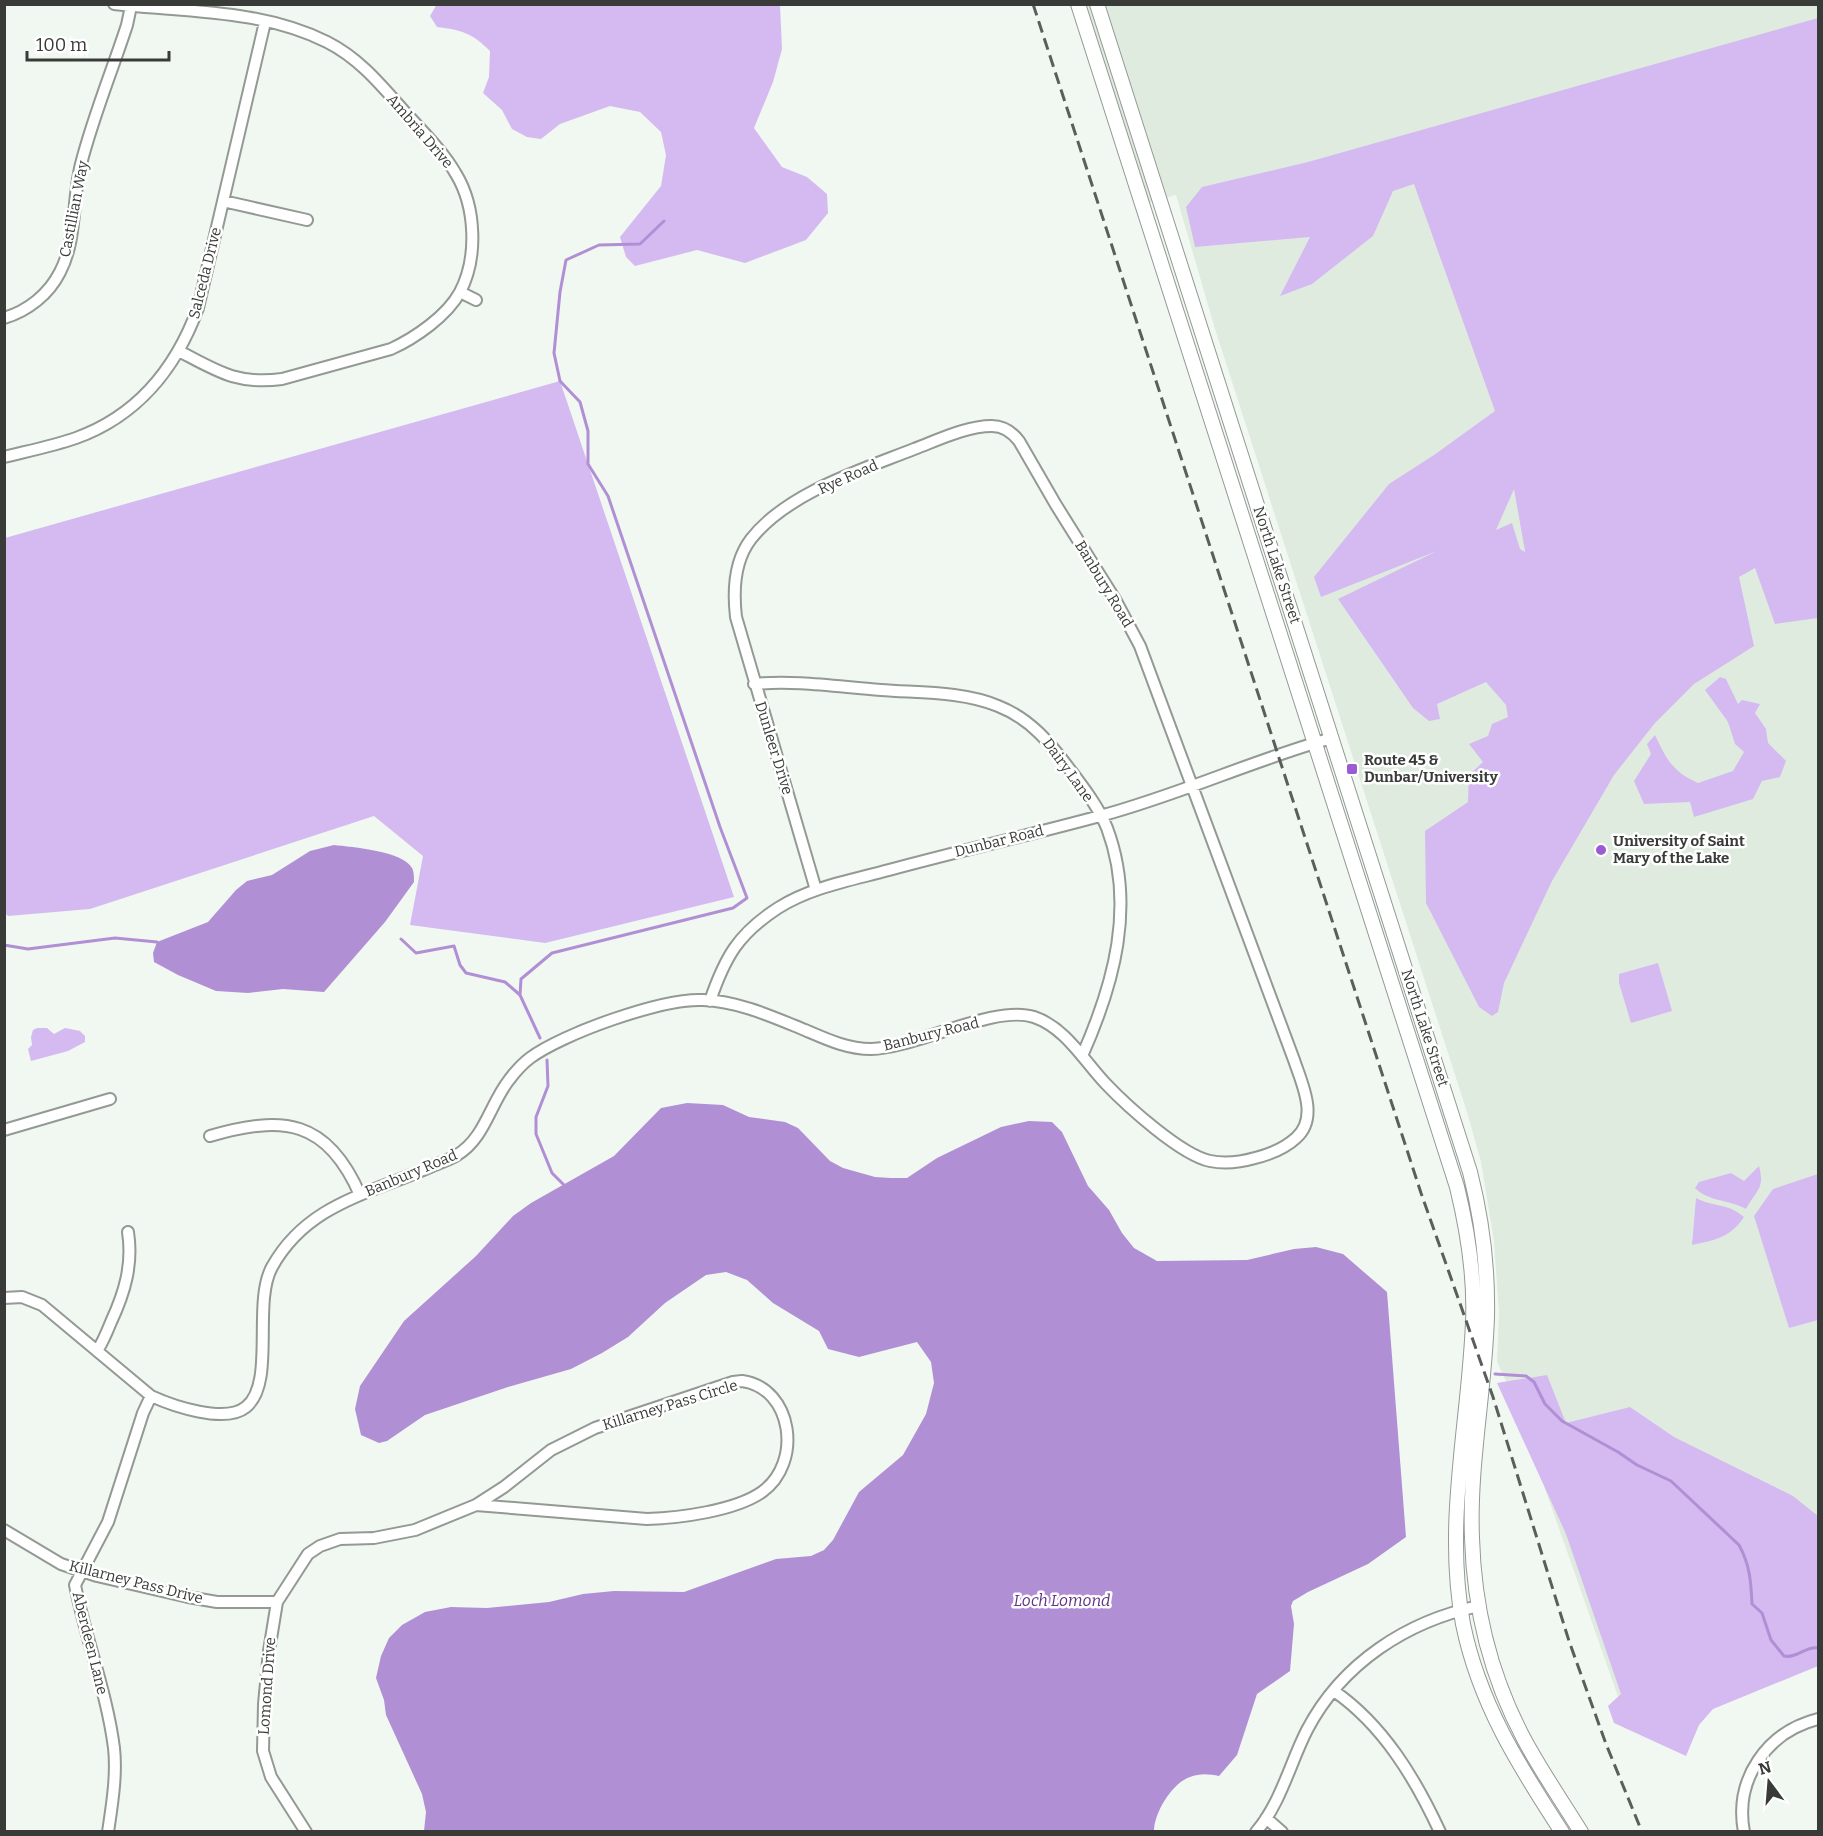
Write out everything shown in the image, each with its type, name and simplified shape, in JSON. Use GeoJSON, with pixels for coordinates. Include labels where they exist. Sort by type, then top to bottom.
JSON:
{"type":"FeatureCollection","features":[{"type":"Feature","properties":{"kind":"main road","name":"North Lake Street"},"geometry":{"type":"LineString","coordinates":[[1078,4],[1453,1174],[1466,1228],[1472,1272],[1473,1311],[1471,1361],[1456,1504],[1456,1560],[1461,1610],[1473,1662],[1494,1718],[1516,1760],[1562,1832]]}},
{"type":"Feature","properties":{"kind":"main road","name":"North Lake Street"},"geometry":{"type":"LineString","coordinates":[[1097,4],[1465,1154],[1479,1209],[1485,1256],[1487,1303],[1472,1506],[1473,1558],[1479,1606],[1492,1662],[1512,1715],[1531,1752],[1581,1832]]}},
{"type":"Feature","properties":{"kind":"street","name":"Ambria Drive"},"geometry":{"type":"LineString","coordinates":[[114,4],[236,15],[299,31],[327,42],[364,68],[446,159],[464,189],[471,217],[472,244],[460,292],[434,322],[408,341],[391,349],[282,379],[267,381],[234,378],[180,351]]}},
{"type":"Feature","properties":{"kind":"street","name":"Castillian Way"},"geometry":{"type":"LineString","coordinates":[[4,318],[27,308],[50,288],[65,260],[81,166],[127,25],[131,6]]}},
{"type":"Feature","properties":{"kind":"street","name":"Salceda Drive"},"geometry":{"type":"LineString","coordinates":[[4,457],[76,438],[113,420],[143,396],[180,351],[198,308],[265,22]]}},
{"type":"Feature","properties":{"kind":"street"},"geometry":{"type":"LineString","coordinates":[[223,201],[307,220]]}},
{"type":"Feature","properties":{"kind":"street"},"geometry":{"type":"LineString","coordinates":[[460,292],[476,300]]}},
{"type":"Feature","properties":{"kind":"street","name":"Rye Road"},"geometry":{"type":"LineString","coordinates":[[735,606],[735,580],[745,548],[762,527],[794,504],[863,469],[970,429],[992,426],[1003,428],[1013,433],[1019,441]]}},
{"type":"Feature","properties":{"kind":"street","name":"Banbury Road"},"geometry":{"type":"LineString","coordinates":[[4,1298],[22,1297],[42,1305],[151,1396],[162,1401],[212,1414],[227,1414],[246,1408],[254,1398],[259,1386],[262,1366],[262,1305],[267,1281],[273,1264],[294,1238],[319,1215],[336,1204],[458,1155],[472,1143],[483,1127],[504,1086],[531,1057],[573,1035],[634,1012],[682,1002],[710,1001],[766,1014],[849,1047],[872,1049],[894,1046],[995,1017],[1021,1014],[1050,1024],[1065,1036],[1108,1086],[1143,1118],[1190,1153],[1208,1161],[1233,1162],[1269,1154],[1288,1145],[1302,1133],[1307,1124],[1308,1112],[1294,1060],[1156,686],[1140,646],[1116,601],[1019,441]]}},
{"type":"Feature","properties":{"kind":"street","name":"Dunleer Drive"},"geometry":{"type":"LineString","coordinates":[[735,606],[754,684],[816,890]]}},
{"type":"Feature","properties":{"kind":"street","name":"Dairy Lane"},"geometry":{"type":"LineString","coordinates":[[754,684],[786,683],[963,697],[996,705],[1023,718],[1050,742],[1101,816],[1116,855],[1121,885],[1121,918],[1114,965],[1106,994],[1082,1056]]}},
{"type":"Feature","properties":{"kind":"street","name":"Dunbar Road"},"geometry":{"type":"LineString","coordinates":[[710,1001],[734,946],[744,934],[780,907],[816,890],[932,858],[1101,816],[1164,797],[1332,738]]}},
{"type":"Feature","properties":{"kind":"street"},"geometry":{"type":"LineString","coordinates":[[4,1130],[111,1098]]}},
{"type":"Feature","properties":{"kind":"street"},"geometry":{"type":"LineString","coordinates":[[210,1136],[259,1124],[284,1125],[305,1131],[323,1141],[338,1155],[350,1173],[360,1195]]}},
{"type":"Feature","properties":{"kind":"street"},"geometry":{"type":"LineString","coordinates":[[97,1351],[120,1301],[126,1282],[130,1263],[128,1232]]}},
{"type":"Feature","properties":{"kind":"street","name":"Killarney Pass Circle"},"geometry":{"type":"LineString","coordinates":[[277,1602],[308,1554],[320,1546],[340,1539],[374,1538],[415,1530],[476,1505],[504,1488],[551,1450],[592,1429],[732,1382],[751,1383],[773,1398],[787,1429],[788,1452],[779,1474],[763,1492],[731,1506],[671,1519],[639,1519],[476,1505]]}},
{"type":"Feature","properties":{"kind":"street","name":"Aberdeen Lane"},"geometry":{"type":"LineString","coordinates":[[108,1832],[114,1783],[114,1750],[106,1708],[75,1585],[108,1522],[143,1413],[151,1396]]}},
{"type":"Feature","properties":{"kind":"street","name":"Killarney Pass Drive"},"geometry":{"type":"LineString","coordinates":[[4,1530],[61,1564],[82,1571],[217,1602],[277,1602]]}},
{"type":"Feature","properties":{"kind":"street","name":"Lomond Drive"},"geometry":{"type":"LineString","coordinates":[[277,1602],[265,1694],[263,1751],[271,1777],[306,1832]]}},
{"type":"Feature","properties":{"kind":"street"},"geometry":{"type":"LineString","coordinates":[[1256,1832],[1275,1804],[1308,1729],[1334,1691],[1358,1664],[1382,1645],[1425,1621],[1479,1606]]}},
{"type":"Feature","properties":{"kind":"street"},"geometry":{"type":"LineString","coordinates":[[1334,1691],[1351,1703],[1394,1750],[1427,1804],[1440,1832]]}},
{"type":"Feature","properties":{"kind":"street"},"geometry":{"type":"LineString","coordinates":[[1744,1832],[1742,1802],[1747,1780],[1756,1760],[1779,1737],[1792,1728],[1818,1719]]}},
{"type":"Feature","properties":{"kind":"street"},"geometry":{"type":"LineString","coordinates":[[1266,1818],[1282,1832]]}},
{"type":"Feature","properties":{"kind":"shaded area"},"geometry":{"type":"Polygon","coordinates":[[[437,4],[780,5],[782,49],[773,82],[754,128],[782,167],[807,177],[827,194],[828,213],[806,240],[745,263],[697,250],[635,266],[626,257],[620,237],[661,186],[666,155],[661,132],[640,112],[610,106],[560,124],[541,139],[527,137],[512,129],[502,110],[483,93],[489,77],[490,51],[466,33],[437,27],[430,16],[437,4]]]}},
{"type":"Feature","properties":{"kind":"shaded area","name":"University of Saint Mary of the Lake"},"geometry":{"type":"Polygon","coordinates":[[[1084,5],[1818,5],[1818,1666],[1628,1725],[1511,1392],[1497,1362],[1499,1312],[1494,1241],[1481,1162],[1467,1112],[1215,329],[1176,195],[1148,203],[1084,5]]]}},
{"type":"Feature","properties":{"kind":"shaded area"},"geometry":{"type":"Polygon","coordinates":[[[1818,18],[1818,618],[1775,624],[1755,568],[1739,577],[1754,646],[1694,684],[1655,723],[1614,775],[1552,881],[1504,983],[1498,1012],[1492,1016],[1479,1007],[1426,903],[1425,831],[1468,802],[1469,775],[1483,762],[1469,744],[1488,736],[1492,724],[1508,717],[1506,705],[1486,682],[1437,704],[1440,719],[1429,721],[1413,708],[1338,599],[1437,551],[1321,597],[1314,577],[1389,484],[1495,411],[1414,184],[1393,191],[1373,236],[1312,284],[1280,296],[1310,237],[1195,247],[1186,207],[1202,187],[1308,162],[1818,18]],[[1514,489],[1496,530],[1512,523],[1520,549],[1525,552],[1514,489]]]}},
{"type":"Feature","properties":{"kind":"shaded area"},"geometry":{"type":"Polygon","coordinates":[[[560,381],[734,897],[545,943],[410,925],[423,856],[374,816],[90,909],[8,916],[5,913],[5,538],[560,381]]]}},
{"type":"Feature","properties":{"kind":"shaded area"},"geometry":{"type":"Polygon","coordinates":[[[1720,677],[1726,679],[1738,704],[1742,700],[1760,704],[1755,713],[1766,729],[1768,743],[1786,761],[1780,777],[1762,781],[1753,799],[1694,817],[1690,802],[1644,804],[1634,781],[1651,754],[1647,744],[1655,735],[1671,764],[1682,774],[1698,783],[1733,771],[1744,752],[1735,744],[1728,722],[1705,690],[1720,677]]]}},
{"type":"Feature","properties":{"kind":"shaded area"},"geometry":{"type":"Polygon","coordinates":[[[1658,963],[1672,1011],[1631,1023],[1619,983],[1619,974],[1658,963]]]}},
{"type":"Feature","properties":{"kind":"shaded area"},"geometry":{"type":"Polygon","coordinates":[[[47,1028],[54,1034],[65,1028],[80,1031],[85,1036],[85,1042],[68,1051],[31,1061],[28,1049],[32,1045],[33,1030],[47,1028]]]}},
{"type":"Feature","properties":{"kind":"shaded area"},"geometry":{"type":"Polygon","coordinates":[[[1759,1166],[1760,1184],[1746,1209],[1706,1196],[1695,1188],[1699,1182],[1731,1173],[1744,1181],[1759,1166]]]}},
{"type":"Feature","properties":{"kind":"shaded area"},"geometry":{"type":"Polygon","coordinates":[[[1818,1174],[1818,1320],[1789,1328],[1754,1216],[1773,1189],[1818,1174]]]}},
{"type":"Feature","properties":{"kind":"shaded area"},"geometry":{"type":"Polygon","coordinates":[[[1696,1198],[1732,1209],[1744,1217],[1727,1234],[1692,1245],[1696,1198]]]}},
{"type":"Feature","properties":{"kind":"shaded area"},"geometry":{"type":"Polygon","coordinates":[[[1547,1375],[1566,1423],[1630,1407],[1674,1437],[1793,1496],[1818,1516],[1818,1666],[1713,1709],[1699,1725],[1686,1756],[1614,1723],[1608,1706],[1621,1694],[1566,1534],[1497,1383],[1547,1375]]]}},
{"type":"Feature","properties":{"kind":"water"},"geometry":{"type":"Polygon","coordinates":[[[334,845],[376,851],[399,858],[412,868],[414,882],[385,922],[324,992],[283,989],[248,993],[216,991],[154,962],[153,953],[157,942],[208,922],[247,881],[272,875],[310,851],[334,845]]]}},
{"type":"Feature","properties":{"kind":"water","name":"Loch Lomond"},"geometry":{"type":"Polygon","coordinates":[[[687,1103],[723,1105],[749,1117],[785,1122],[798,1128],[830,1161],[843,1168],[875,1177],[891,1178],[907,1178],[937,1158],[1001,1127],[1029,1121],[1052,1122],[1062,1132],[1088,1186],[1109,1210],[1122,1233],[1134,1248],[1157,1261],[1247,1260],[1294,1249],[1316,1247],[1343,1254],[1387,1292],[1406,1537],[1368,1564],[1293,1601],[1291,1606],[1294,1624],[1290,1671],[1257,1694],[1237,1755],[1219,1776],[1197,1775],[1177,1785],[1165,1800],[1157,1816],[1154,1831],[424,1831],[426,1812],[422,1794],[386,1715],[384,1700],[376,1678],[381,1656],[389,1638],[402,1625],[425,1612],[451,1607],[487,1608],[549,1602],[583,1594],[614,1591],[684,1592],[776,1559],[811,1556],[824,1550],[833,1540],[859,1492],[903,1455],[926,1414],[934,1383],[931,1362],[917,1342],[859,1357],[828,1349],[819,1331],[773,1303],[747,1280],[726,1272],[706,1275],[665,1303],[628,1337],[571,1369],[425,1415],[387,1441],[379,1443],[361,1435],[355,1409],[360,1386],[404,1321],[476,1256],[513,1216],[531,1203],[614,1156],[661,1108],[687,1103]]]}},
{"type":"Feature","properties":{"kind":"waterway"},"geometry":{"type":"LineString","coordinates":[[520,995],[521,979],[552,953],[733,908],[747,898],[720,827],[608,496],[588,464],[588,431],[580,402],[560,381],[554,353],[560,292],[566,260],[599,245],[640,244],[664,221]]}},
{"type":"Feature","properties":{"kind":"waterway"},"geometry":{"type":"LineString","coordinates":[[4,945],[28,949],[115,938],[157,942]]}},
{"type":"Feature","properties":{"kind":"waterway"},"geometry":{"type":"LineString","coordinates":[[401,939],[416,953],[454,946],[460,965],[466,973],[505,982],[520,995],[540,1038]]}},
{"type":"Feature","properties":{"kind":"waterway"},"geometry":{"type":"LineString","coordinates":[[547,1060],[548,1086],[536,1117],[536,1134],[552,1173],[564,1185]]}},
{"type":"Feature","properties":{"kind":"waterway"},"geometry":{"type":"LineString","coordinates":[[1495,1374],[1526,1376],[1534,1382],[1545,1404],[1562,1421],[1637,1465],[1671,1481],[1739,1545],[1746,1560],[1752,1604],[1762,1613],[1771,1640],[1784,1656],[1793,1656],[1818,1648]]}},
{"type":"Feature","properties":{"kind":"railway"},"geometry":{"type":"LineString","coordinates":[[1033,4],[1421,1193],[1493,1397],[1569,1641],[1606,1744],[1642,1832]]}},
{"type":"Feature","properties":{"kind":"place","name":"Route 45 & Dunbar/University"},"geometry":{"type":"Point","coordinates":[1352,769]}},
{"type":"Feature","properties":{"kind":"place","name":"University of Saint Mary of the Lake"},"geometry":{"type":"Point","coordinates":[1601,850]}}]}
